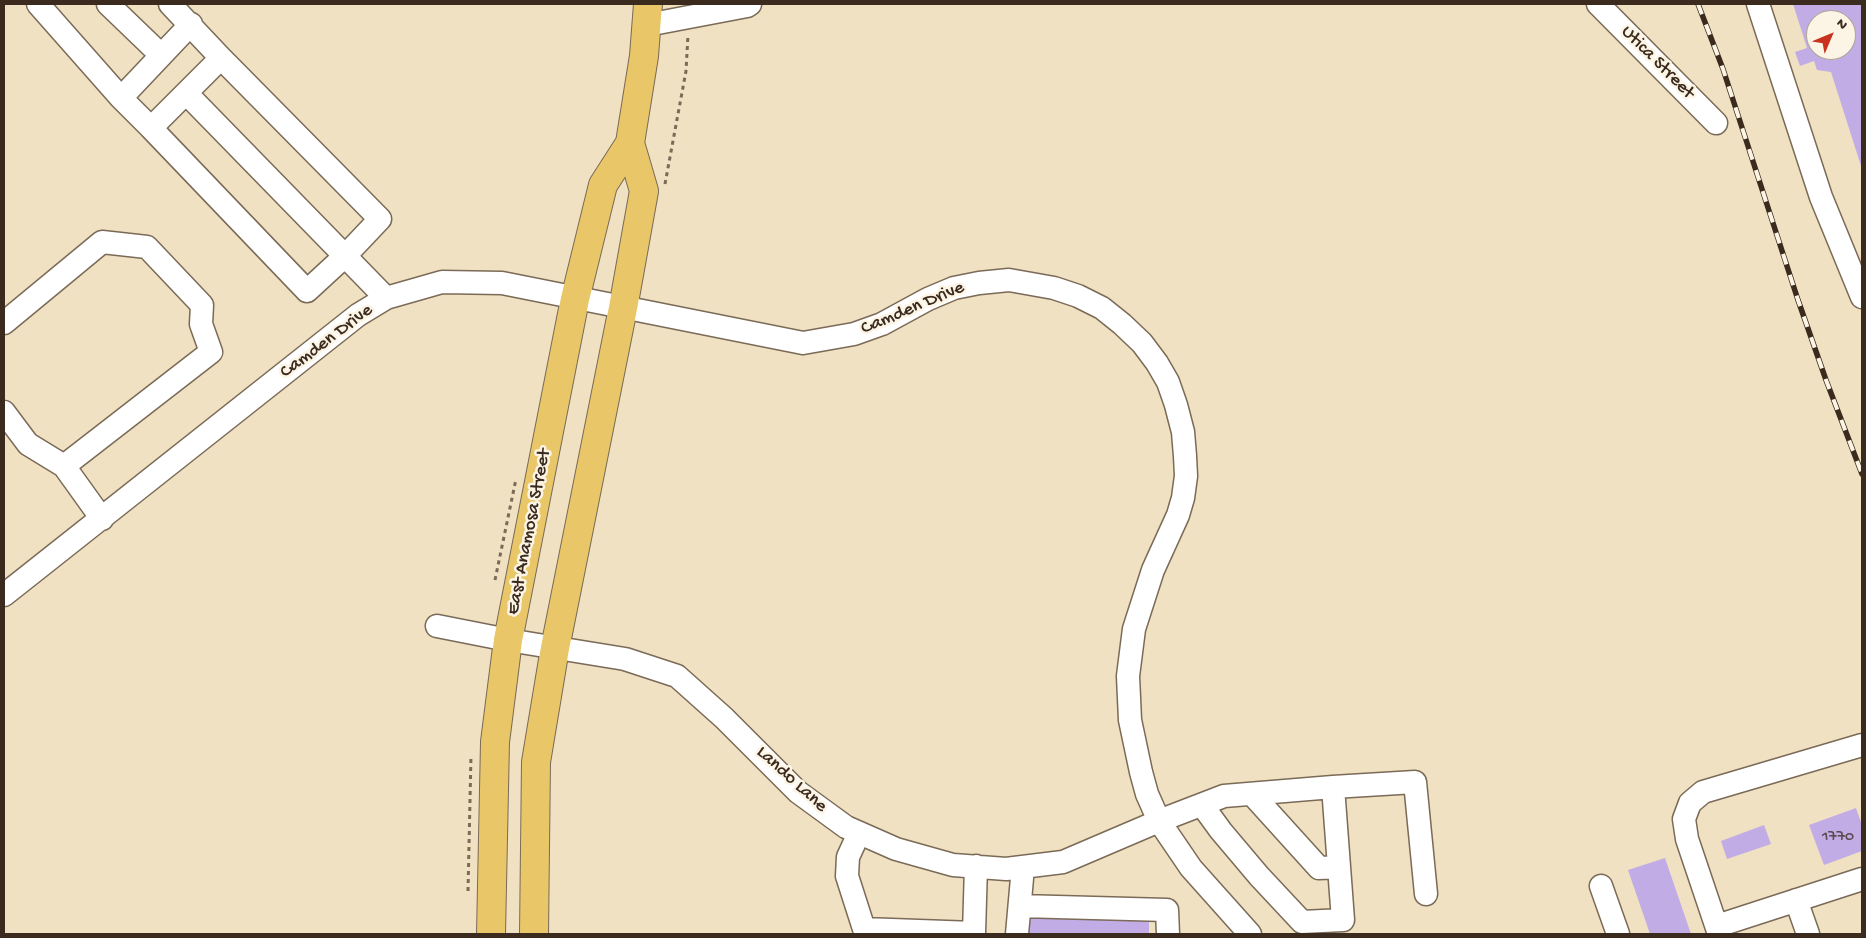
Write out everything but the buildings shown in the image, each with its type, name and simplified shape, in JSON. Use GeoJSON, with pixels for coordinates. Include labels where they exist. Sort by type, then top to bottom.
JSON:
{"type":"FeatureCollection","features":[{"type":"Feature","properties":{"kind":"main road","name":"East Anamosa Street"},"geometry":{"type":"LineString","coordinates":[[491,934],[495,742],[508,640],[575,299],[603,186],[630,143],[644,56],[647,14]]}},
{"type":"Feature","properties":{"kind":"main road","name":"East Anamosa Street"},"geometry":{"type":"LineString","coordinates":[[534,934],[536,762],[556,648],[623,308],[644,191],[630,143]]}},
{"type":"Feature","properties":{"kind":"street"},"geometry":{"type":"LineString","coordinates":[[38,4],[121,98],[307,291],[345,256],[380,219],[170,4]]}},
{"type":"Feature","properties":{"kind":"street"},"geometry":{"type":"LineString","coordinates":[[108,4],[161,55]]}},
{"type":"Feature","properties":{"kind":"street"},"geometry":{"type":"LineString","coordinates":[[647,14],[746,6],[750,4]]}},
{"type":"Feature","properties":{"kind":"street","name":"Utica Street"},"geometry":{"type":"LineString","coordinates":[[1598,4],[1716,123]]}},
{"type":"Feature","properties":{"kind":"street"},"geometry":{"type":"LineString","coordinates":[[1758,4],[1821,197],[1862,297]]}},
{"type":"Feature","properties":{"kind":"street"},"geometry":{"type":"LineString","coordinates":[[121,98],[190,24]]}},
{"type":"Feature","properties":{"kind":"street"},"geometry":{"type":"LineString","coordinates":[[151,128],[222,58]]}},
{"type":"Feature","properties":{"kind":"street"},"geometry":{"type":"LineString","coordinates":[[186,93],[386,298]]}},
{"type":"Feature","properties":{"kind":"street"},"geometry":{"type":"LineString","coordinates":[[4,323],[102,242],[147,247],[202,305],[201,324],[211,352],[64,466]]}},
{"type":"Feature","properties":{"kind":"street","name":"Camden Drive"},"geometry":{"type":"LineString","coordinates":[[4,595],[358,315],[386,298],[442,282],[502,283],[803,343],[854,334],[882,324],[928,299],[954,288],[979,283],[1009,280],[1030,283],[1078,296],[1102,308],[1142,343],[1168,382],[1183,432],[1186,476],[1183,498],[1178,515],[1153,570],[1134,629],[1128,676],[1130,720],[1135,751],[1147,794],[1158,821],[1191,868],[1250,934]]}},
{"type":"Feature","properties":{"kind":"street"},"geometry":{"type":"LineString","coordinates":[[4,412],[28,444],[64,466],[102,519]]}},
{"type":"Feature","properties":{"kind":"street","name":"Lando Lane"},"geometry":{"type":"LineString","coordinates":[[437,626],[508,640],[625,659],[677,676],[724,718],[798,792],[846,827],[896,849],[953,865],[1006,869],[1064,862],[1158,821],[1224,796],[1415,782],[1426,894]]}},
{"type":"Feature","properties":{"kind":"street"},"geometry":{"type":"LineString","coordinates":[[1862,745],[1703,792],[1690,803],[1684,819],[1687,839],[1718,930],[1796,900],[1862,879]]}},
{"type":"Feature","properties":{"kind":"street"},"geometry":{"type":"LineString","coordinates":[[1202,805],[1259,876],[1302,922],[1343,920],[1333,787]]}},
{"type":"Feature","properties":{"kind":"street"},"geometry":{"type":"LineString","coordinates":[[1252,794],[1319,868],[1339,866]]}},
{"type":"Feature","properties":{"kind":"street"},"geometry":{"type":"LineString","coordinates":[[858,833],[848,857],[847,876],[864,929],[974,933],[976,866]]}},
{"type":"Feature","properties":{"kind":"street"},"geometry":{"type":"LineString","coordinates":[[1017,934],[1023,867]]}},
{"type":"Feature","properties":{"kind":"street"},"geometry":{"type":"LineString","coordinates":[[1601,886],[1618,934]]}},
{"type":"Feature","properties":{"kind":"street"},"geometry":{"type":"LineString","coordinates":[[1796,900],[1808,934]]}},
{"type":"Feature","properties":{"kind":"street"},"geometry":{"type":"LineString","coordinates":[[1020,906],[1167,910],[1168,934]]}},
{"type":"Feature","properties":{"kind":"path"},"geometry":{"type":"LineString","coordinates":[[665,186],[686,71],[688,32]]}},
{"type":"Feature","properties":{"kind":"railway"},"geometry":{"type":"LineString","coordinates":[[1698,4],[1723,69],[1798,300],[1862,474]]}}]}
